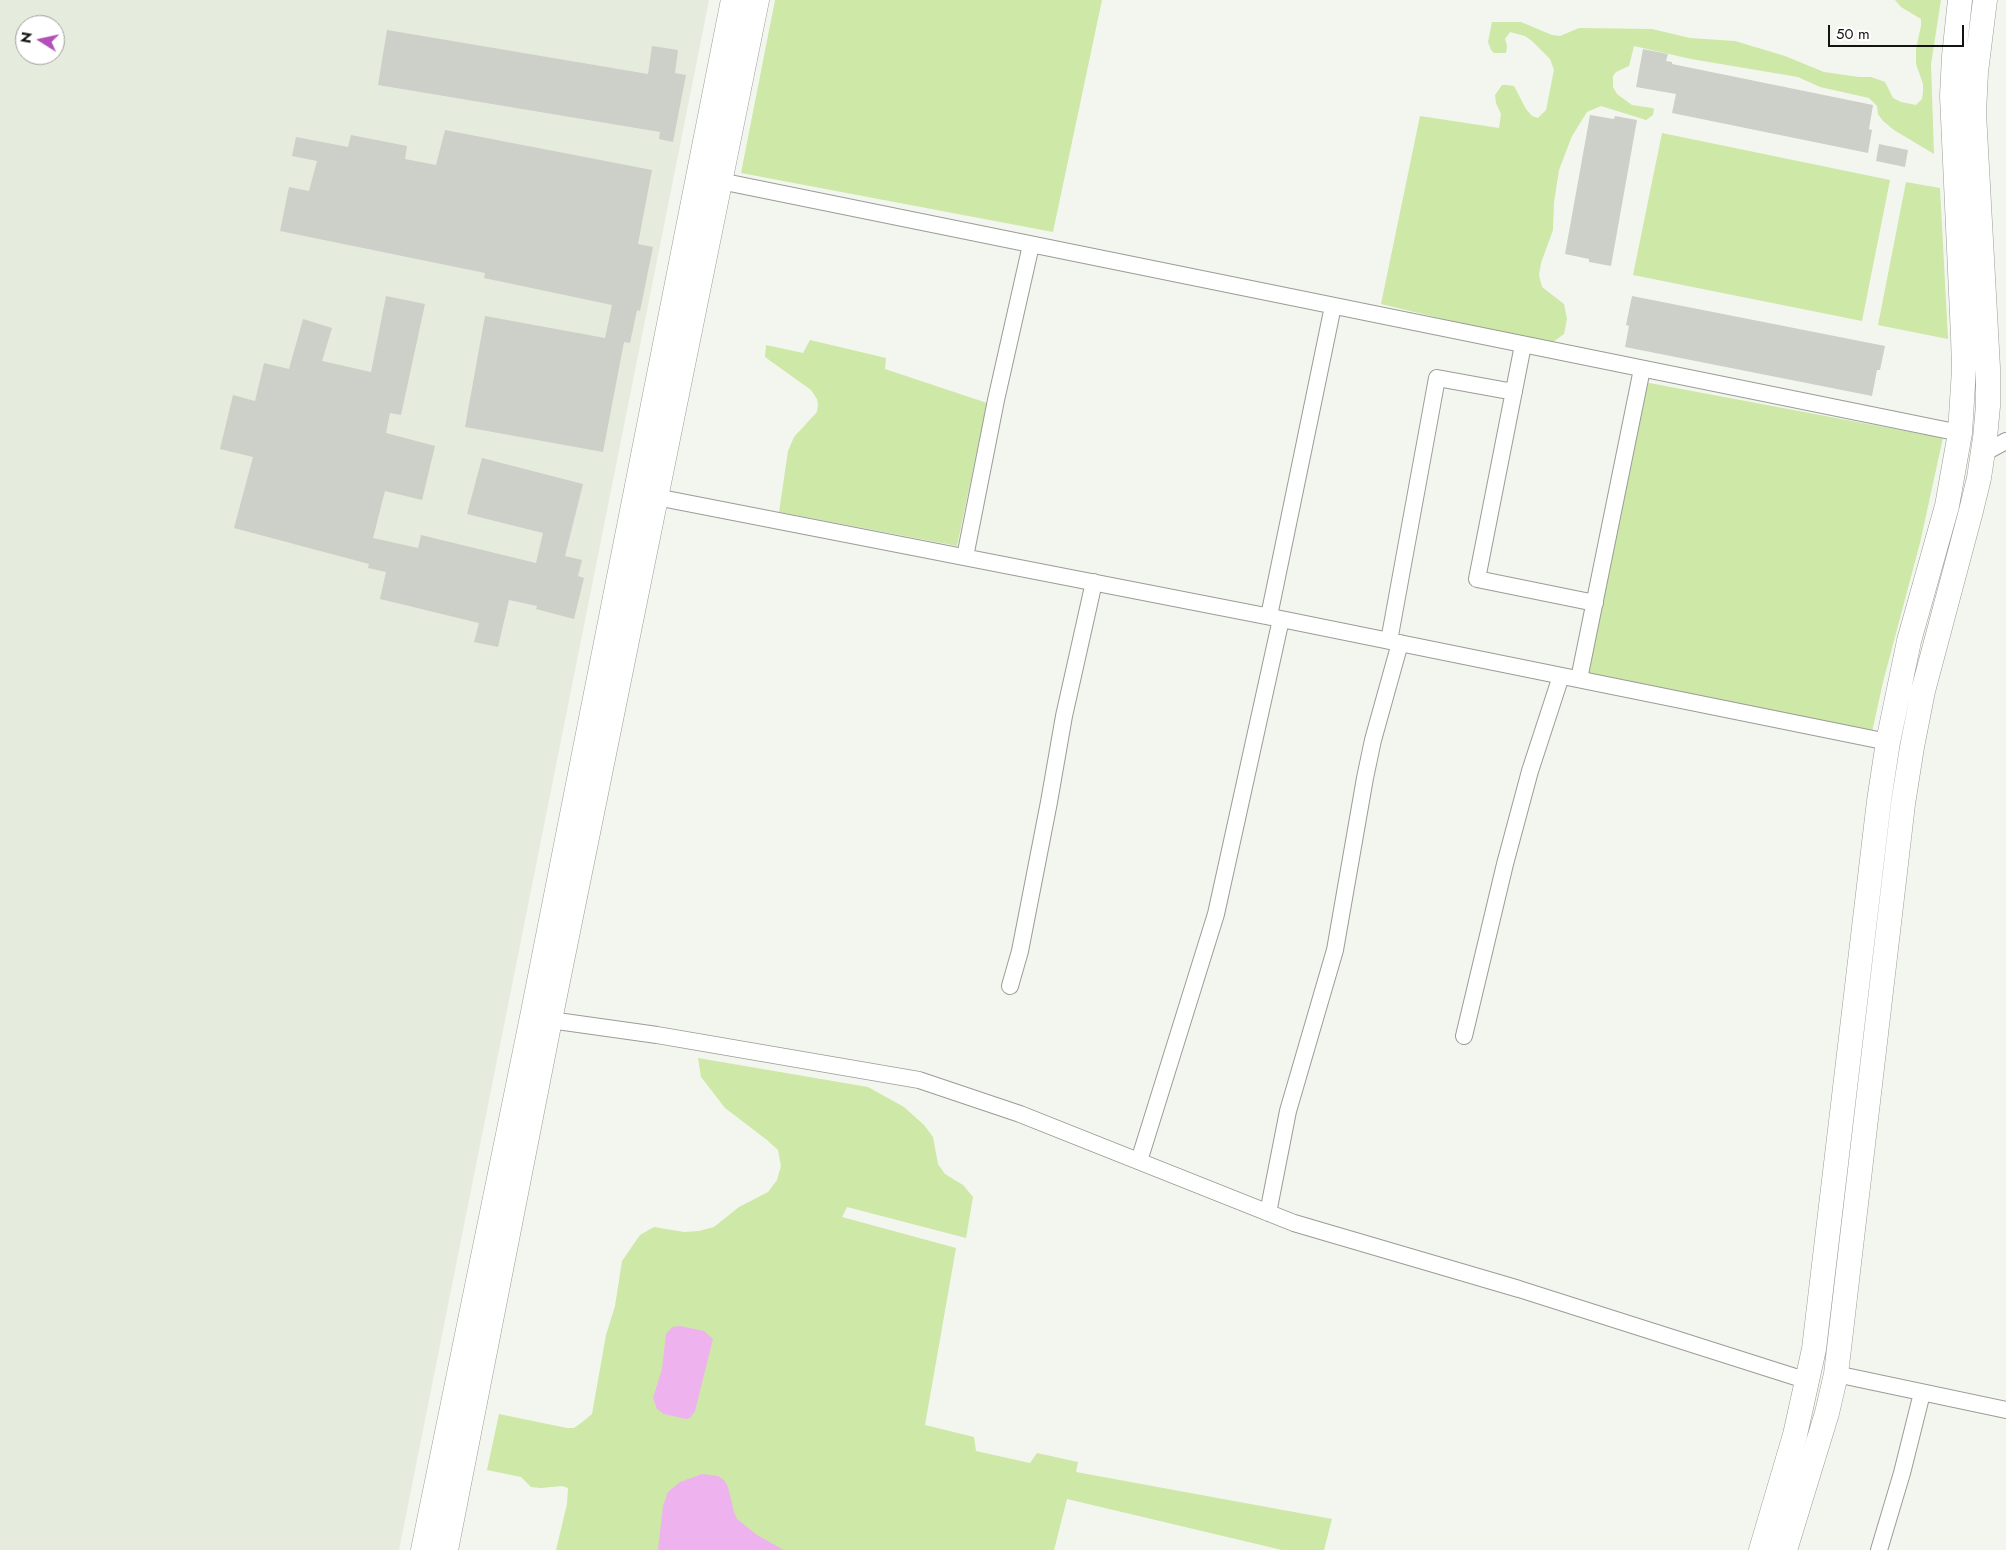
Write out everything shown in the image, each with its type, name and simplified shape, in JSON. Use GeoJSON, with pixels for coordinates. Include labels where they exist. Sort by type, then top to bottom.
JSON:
{"type":"FeatureCollection","features":[{"type":"Feature","properties":{"kind":"street"},"geometry":{"type":"LineString","coordinates":[[423,1550],[532,1017],[697,177],[734,0]]}},
{"type":"Feature","properties":{"kind":"street"},"geometry":{"type":"LineString","coordinates":[[446,1550],[550,1020],[757,0]]}},
{"type":"Feature","properties":{"kind":"street"},"geometry":{"type":"LineString","coordinates":[[1760,1550],[1795,1435],[1808,1381],[1818,1317],[1888,742],[1909,640],[1947,506],[1960,433],[1964,369],[1952,96],[1960,0]]}},
{"type":"Feature","properties":{"kind":"street"},"geometry":{"type":"LineString","coordinates":[[1785,1550],[1827,1412],[1834,1380],[1903,804],[1912,746],[1923,691],[1991,444],[1974,113],[1976,64],[1985,0]]}},
{"type":"Feature","properties":{"kind":"street"},"geometry":{"type":"LineString","coordinates":[[697,177],[1960,433],[1991,444]]}},
{"type":"Feature","properties":{"kind":"street"},"geometry":{"type":"LineString","coordinates":[[965,557],[996,400],[1031,245]]}},
{"type":"Feature","properties":{"kind":"street"},"geometry":{"type":"LineString","coordinates":[[1139,1161],[1216,914],[1255,742],[1275,618],[1333,306]]}},
{"type":"Feature","properties":{"kind":"street"},"geometry":{"type":"LineString","coordinates":[[1523,345],[1477,579],[1595,602]]}},
{"type":"Feature","properties":{"kind":"street"},"geometry":{"type":"LineString","coordinates":[[1579,679],[1642,369]]}},
{"type":"Feature","properties":{"kind":"street"},"geometry":{"type":"LineString","coordinates":[[1268,1213],[1288,1111],[1335,950],[1365,778],[1395,642],[1438,378],[1514,392]]}},
{"type":"Feature","properties":{"kind":"street"},"geometry":{"type":"LineString","coordinates":[[656,497],[1094,582],[1912,746]]}},
{"type":"Feature","properties":{"kind":"street"},"geometry":{"type":"LineString","coordinates":[[1010,986],[1020,951],[1064,716],[1094,582]]}},
{"type":"Feature","properties":{"kind":"street"},"geometry":{"type":"LineString","coordinates":[[1464,1036],[1505,864],[1530,771],[1561,676]]}},
{"type":"Feature","properties":{"kind":"street"},"geometry":{"type":"LineString","coordinates":[[550,1020],[657,1035],[919,1080],[1020,1114],[1294,1223],[1519,1289],[1808,1381],[1834,1380],[1922,1393],[2006,1410]]}},
{"type":"Feature","properties":{"kind":"street"},"geometry":{"type":"LineString","coordinates":[[1879,1550],[1902,1473],[1922,1393]]}},
{"type":"Feature","properties":{"kind":"shaded area"},"geometry":{"type":"Polygon","coordinates":[[[0,0],[709,0],[399,1550],[0,1550],[0,0]]]}},
{"type":"Feature","properties":{"kind":"shaded area"},"geometry":{"type":"Polygon","coordinates":[[[680,1326],[704,1331],[713,1339],[695,1411],[690,1418],[686,1419],[664,1414],[657,1409],[653,1398],[662,1369],[666,1334],[672,1327],[680,1326]]]}},
{"type":"Feature","properties":{"kind":"shaded area"},"geometry":{"type":"Polygon","coordinates":[[[702,1474],[718,1476],[724,1480],[728,1487],[737,1519],[757,1535],[784,1550],[658,1550],[663,1506],[668,1492],[680,1482],[702,1474]]]}},
{"type":"Feature","properties":{"kind":"green space"},"geometry":{"type":"Polygon","coordinates":[[[775,0],[1102,0],[1053,232],[741,173],[775,0]]]}},
{"type":"Feature","properties":{"kind":"green space"},"geometry":{"type":"Polygon","coordinates":[[[1895,0],[1941,0],[1931,64],[1934,154],[1894,130],[1883,121],[1878,114],[1877,106],[1869,98],[1820,87],[1798,77],[1691,59],[1634,46],[1629,66],[1616,72],[1613,76],[1613,87],[1617,94],[1632,105],[1654,109],[1653,115],[1646,120],[1601,106],[1587,112],[1572,136],[1559,170],[1554,202],[1553,230],[1541,263],[1539,275],[1542,287],[1564,304],[1567,319],[1564,334],[1553,342],[1501,333],[1381,304],[1420,116],[1499,128],[1501,114],[1495,95],[1502,85],[1514,86],[1526,109],[1532,116],[1538,118],[1546,110],[1554,70],[1550,59],[1525,36],[1510,32],[1505,39],[1506,53],[1494,53],[1488,42],[1492,22],[1521,22],[1552,35],[1560,36],[1579,28],[1652,29],[1690,38],[1735,41],[1785,56],[1824,72],[1871,77],[1885,82],[1893,98],[1916,105],[1922,99],[1923,92],[1923,84],[1916,64],[1916,49],[1921,19],[1901,7],[1895,0]]]}},
{"type":"Feature","properties":{"kind":"green space"},"geometry":{"type":"Polygon","coordinates":[[[1662,133],[1890,180],[1862,321],[1633,275],[1662,133]]]}},
{"type":"Feature","properties":{"kind":"green space"},"geometry":{"type":"Polygon","coordinates":[[[1906,182],[1940,188],[1948,339],[1878,325],[1906,182]]]}},
{"type":"Feature","properties":{"kind":"green space"},"geometry":{"type":"Polygon","coordinates":[[[810,340],[886,358],[885,369],[987,403],[957,546],[779,512],[788,451],[794,437],[817,412],[818,405],[817,399],[811,390],[765,357],[766,345],[803,353],[810,340]]]}},
{"type":"Feature","properties":{"kind":"green space"},"geometry":{"type":"Polygon","coordinates":[[[1644,382],[1943,438],[1920,543],[1883,682],[1872,732],[1587,675],[1644,382]]]}},
{"type":"Feature","properties":{"kind":"green space"},"geometry":{"type":"Polygon","coordinates":[[[698,1058],[868,1087],[904,1107],[924,1125],[933,1137],[938,1164],[945,1174],[963,1185],[973,1197],[966,1238],[847,1207],[842,1217],[956,1248],[925,1425],[974,1437],[976,1451],[1030,1463],[1037,1453],[1078,1462],[1076,1472],[1332,1519],[1324,1550],[1282,1550],[1067,1499],[1054,1550],[556,1550],[567,1504],[568,1488],[562,1486],[531,1487],[521,1477],[487,1470],[499,1414],[574,1428],[592,1414],[606,1335],[615,1306],[622,1261],[640,1235],[654,1227],[684,1232],[714,1227],[739,1207],[768,1192],[777,1180],[781,1166],[778,1150],[725,1108],[701,1077],[698,1058]]]}},
{"type":"Feature","properties":{"kind":"building"},"geometry":{"type":"Polygon","coordinates":[[[387,30],[648,74],[652,46],[678,50],[675,73],[686,75],[673,142],[659,139],[660,132],[378,85],[387,30]]]}},
{"type":"Feature","properties":{"kind":"building"},"geometry":{"type":"Polygon","coordinates":[[[1643,49],[1668,54],[1666,61],[1672,62],[1672,64],[1873,105],[1869,129],[1872,130],[1868,153],[1672,113],[1676,94],[1636,87],[1643,49]]]}},
{"type":"Feature","properties":{"kind":"building"},"geometry":{"type":"Polygon","coordinates":[[[1590,115],[1614,119],[1615,116],[1637,120],[1611,266],[1589,262],[1589,259],[1565,254],[1590,115]]]}},
{"type":"Feature","properties":{"kind":"building"},"geometry":{"type":"Polygon","coordinates":[[[445,130],[652,170],[638,244],[653,247],[640,311],[637,310],[630,343],[624,342],[603,452],[465,427],[485,316],[605,338],[612,305],[484,278],[485,273],[280,231],[289,187],[309,191],[317,161],[292,156],[296,137],[348,147],[351,135],[407,146],[405,159],[436,165],[445,130]]]}},
{"type":"Feature","properties":{"kind":"building"},"geometry":{"type":"Polygon","coordinates":[[[1879,144],[1908,150],[1905,167],[1876,161],[1879,144]]]}},
{"type":"Feature","properties":{"kind":"building"},"geometry":{"type":"Polygon","coordinates":[[[386,296],[425,304],[401,415],[390,413],[386,433],[435,446],[422,500],[385,491],[373,538],[418,548],[421,535],[536,563],[543,533],[467,514],[482,458],[583,484],[565,556],[582,560],[578,576],[584,578],[574,619],[536,609],[537,606],[509,600],[498,647],[474,642],[479,623],[380,599],[386,572],[368,568],[369,564],[234,528],[253,457],[220,449],[233,395],[255,401],[264,363],[289,369],[303,319],[332,328],[322,361],[371,372],[386,296]]]}},
{"type":"Feature","properties":{"kind":"building"},"geometry":{"type":"Polygon","coordinates":[[[1632,296],[1885,346],[1880,370],[1877,370],[1872,396],[1625,347],[1629,326],[1626,325],[1632,296]]]}}]}
